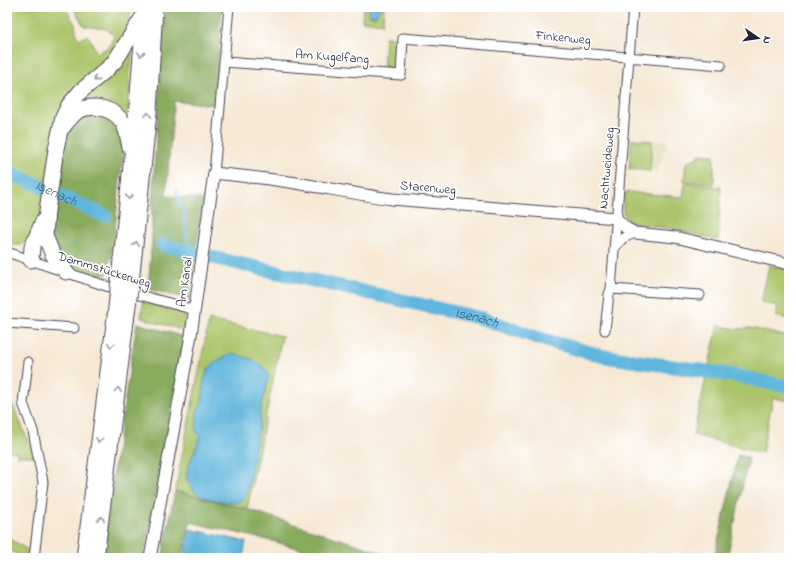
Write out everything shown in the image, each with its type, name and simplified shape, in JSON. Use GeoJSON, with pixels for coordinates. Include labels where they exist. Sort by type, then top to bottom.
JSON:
{"type":"FeatureCollection","features":[{"type":"Feature","properties":{"kind":"highway"},"geometry":{"type":"LineString","coordinates":[[31,260],[40,252],[45,236],[48,205],[63,117],[69,105],[80,92],[106,70],[115,60],[148,10]]}},
{"type":"Feature","properties":{"kind":"highway"},"geometry":{"type":"LineString","coordinates":[[125,281],[132,159],[148,10]]}},
{"type":"Feature","properties":{"kind":"highway"},"geometry":{"type":"LineString","coordinates":[[96,558],[125,281],[149,112],[148,10]]}},
{"type":"Feature","properties":{"kind":"highway"},"geometry":{"type":"LineString","coordinates":[[61,129],[78,111],[96,107],[112,112],[123,124],[132,159]]}},
{"type":"Feature","properties":{"kind":"highway"},"geometry":{"type":"LineString","coordinates":[[31,260],[32,247],[48,205]]}},
{"type":"Feature","properties":{"kind":"highway"},"geometry":{"type":"LineString","coordinates":[[45,236],[53,255],[66,272]]}},
{"type":"Feature","properties":{"kind":"highway"},"geometry":{"type":"LineString","coordinates":[[84,558],[121,319]]}},
{"type":"Feature","properties":{"kind":"street","name":"Am Kanal"},"geometry":{"type":"LineString","coordinates":[[150,558],[189,350],[195,310],[214,173],[229,7]]}},
{"type":"Feature","properties":{"kind":"street","name":"Nachtweideweg"},"geometry":{"type":"LineString","coordinates":[[605,330],[609,294],[611,289],[633,7]]}},
{"type":"Feature","properties":{"kind":"street","name":"Am Kugelfang"},"geometry":{"type":"LineString","coordinates":[[225,62],[401,75],[403,38]]}},
{"type":"Feature","properties":{"kind":"street","name":"Finkenweg"},"geometry":{"type":"LineString","coordinates":[[403,38],[721,64]]}},
{"type":"Feature","properties":{"kind":"street","name":"Starenweg"},"geometry":{"type":"LineString","coordinates":[[214,173],[275,180],[392,199],[616,218]]}},
{"type":"Feature","properties":{"kind":"street"},"geometry":{"type":"LineString","coordinates":[[616,218],[626,228],[635,233],[675,237],[789,264]]}},
{"type":"Feature","properties":{"kind":"street"},"geometry":{"type":"LineString","coordinates":[[614,248],[623,238],[635,233]]}},
{"type":"Feature","properties":{"kind":"street","name":"Dammstückerweg"},"geometry":{"type":"LineString","coordinates":[[7,252],[106,286],[195,310]]}},
{"type":"Feature","properties":{"kind":"street"},"geometry":{"type":"LineString","coordinates":[[611,289],[700,295]]}},
{"type":"Feature","properties":{"kind":"street"},"geometry":{"type":"LineString","coordinates":[[7,323],[74,328]]}},
{"type":"Feature","properties":{"kind":"street"},"geometry":{"type":"LineString","coordinates":[[28,362],[23,403],[33,431],[44,482],[34,558]]}},
{"type":"Feature","properties":{"kind":"shaded area"},"geometry":{"type":"Polygon","coordinates":[[[631,138],[667,141],[667,150],[663,150],[662,163],[659,163],[658,173],[628,170],[631,138]]]}},
{"type":"Feature","properties":{"kind":"green space"},"geometry":{"type":"Polygon","coordinates":[[[7,7],[65,7],[75,24],[79,39],[88,35],[97,53],[109,47],[114,36],[107,29],[84,26],[73,7],[132,7],[129,25],[112,57],[69,95],[42,212],[28,242],[20,245],[7,245],[7,7]]]}},
{"type":"Feature","properties":{"kind":"green space"},"geometry":{"type":"Polygon","coordinates":[[[165,7],[222,7],[215,105],[174,101],[166,196],[203,199],[189,299],[148,289],[152,240],[152,201],[165,7]]]}},
{"type":"Feature","properties":{"kind":"green space"},"geometry":{"type":"Polygon","coordinates":[[[363,7],[384,7],[383,23],[362,21],[363,7]]]}},
{"type":"Feature","properties":{"kind":"green space"},"geometry":{"type":"Polygon","coordinates":[[[385,37],[400,38],[398,71],[383,70],[385,37]]]}},
{"type":"Feature","properties":{"kind":"green space"},"geometry":{"type":"Polygon","coordinates":[[[133,39],[127,123],[75,103],[133,39]]]}},
{"type":"Feature","properties":{"kind":"green space"},"geometry":{"type":"Polygon","coordinates":[[[97,112],[113,117],[123,130],[123,150],[114,238],[107,274],[99,275],[78,269],[64,262],[56,252],[51,239],[50,226],[51,211],[60,169],[65,134],[74,119],[84,114],[97,112]]]}},
{"type":"Feature","properties":{"kind":"green space"},"geometry":{"type":"Polygon","coordinates":[[[632,139],[652,141],[650,171],[629,169],[632,139]]]}},
{"type":"Feature","properties":{"kind":"green space"},"geometry":{"type":"Polygon","coordinates":[[[699,154],[714,155],[714,184],[684,181],[686,163],[699,156],[699,154]]]}},
{"type":"Feature","properties":{"kind":"green space"},"geometry":{"type":"Polygon","coordinates":[[[685,183],[721,187],[718,240],[673,229],[632,223],[625,217],[623,201],[625,192],[683,197],[685,183]]]}},
{"type":"Feature","properties":{"kind":"green space"},"geometry":{"type":"Polygon","coordinates":[[[769,265],[789,270],[789,319],[775,316],[778,306],[761,302],[769,265]]]}},
{"type":"Feature","properties":{"kind":"green space"},"geometry":{"type":"Polygon","coordinates":[[[143,302],[182,313],[185,316],[185,325],[182,330],[141,318],[143,302]]]}},
{"type":"Feature","properties":{"kind":"green space"},"geometry":{"type":"Polygon","coordinates":[[[209,320],[282,336],[247,509],[175,491],[209,320]]]}},
{"type":"Feature","properties":{"kind":"green space"},"geometry":{"type":"Polygon","coordinates":[[[137,323],[185,337],[144,558],[102,558],[114,468],[137,323]]]}},
{"type":"Feature","properties":{"kind":"green space"},"geometry":{"type":"Polygon","coordinates":[[[718,325],[736,329],[751,328],[789,337],[789,401],[773,398],[762,453],[693,435],[718,325]]]}},
{"type":"Feature","properties":{"kind":"green space"},"geometry":{"type":"Polygon","coordinates":[[[13,405],[34,456],[17,456],[17,452],[7,451],[7,408],[13,405]]]}},
{"type":"Feature","properties":{"kind":"green space"},"geometry":{"type":"Polygon","coordinates":[[[738,455],[749,458],[727,558],[714,558],[738,455]]]}},
{"type":"Feature","properties":{"kind":"green space"},"geometry":{"type":"Polygon","coordinates":[[[175,491],[247,509],[399,558],[332,558],[276,542],[190,522],[182,558],[162,558],[175,491]]]}},
{"type":"Feature","properties":{"kind":"green space"},"geometry":{"type":"Polygon","coordinates":[[[7,537],[28,550],[27,556],[25,557],[7,550],[7,537]]]}},
{"type":"Feature","properties":{"kind":"water"},"geometry":{"type":"Polygon","coordinates":[[[369,7],[380,7],[375,17],[368,14],[369,7]]]}},
{"type":"Feature","properties":{"kind":"water"},"geometry":{"type":"Polygon","coordinates":[[[233,353],[256,361],[266,370],[269,376],[261,408],[247,492],[240,502],[214,500],[201,496],[192,489],[187,480],[189,463],[200,436],[196,431],[197,412],[202,402],[204,380],[208,369],[215,362],[233,353]]]}},
{"type":"Feature","properties":{"kind":"water"},"geometry":{"type":"Polygon","coordinates":[[[190,529],[246,542],[243,558],[205,558],[185,553],[190,529]]]}},
{"type":"Feature","properties":{"kind":"waterway","name":"Isenach"},"geometry":{"type":"LineString","coordinates":[[7,171],[105,216]]}},
{"type":"Feature","properties":{"kind":"waterway"},"geometry":{"type":"LineString","coordinates":[[7,185],[25,179]]}},
{"type":"Feature","properties":{"kind":"waterway"},"geometry":{"type":"LineString","coordinates":[[177,191],[178,202],[185,214],[189,251]]}},
{"type":"Feature","properties":{"kind":"waterway","name":"Isenach"},"geometry":{"type":"LineString","coordinates":[[163,245],[484,319],[538,338],[602,356],[737,376],[789,387]]}}]}
